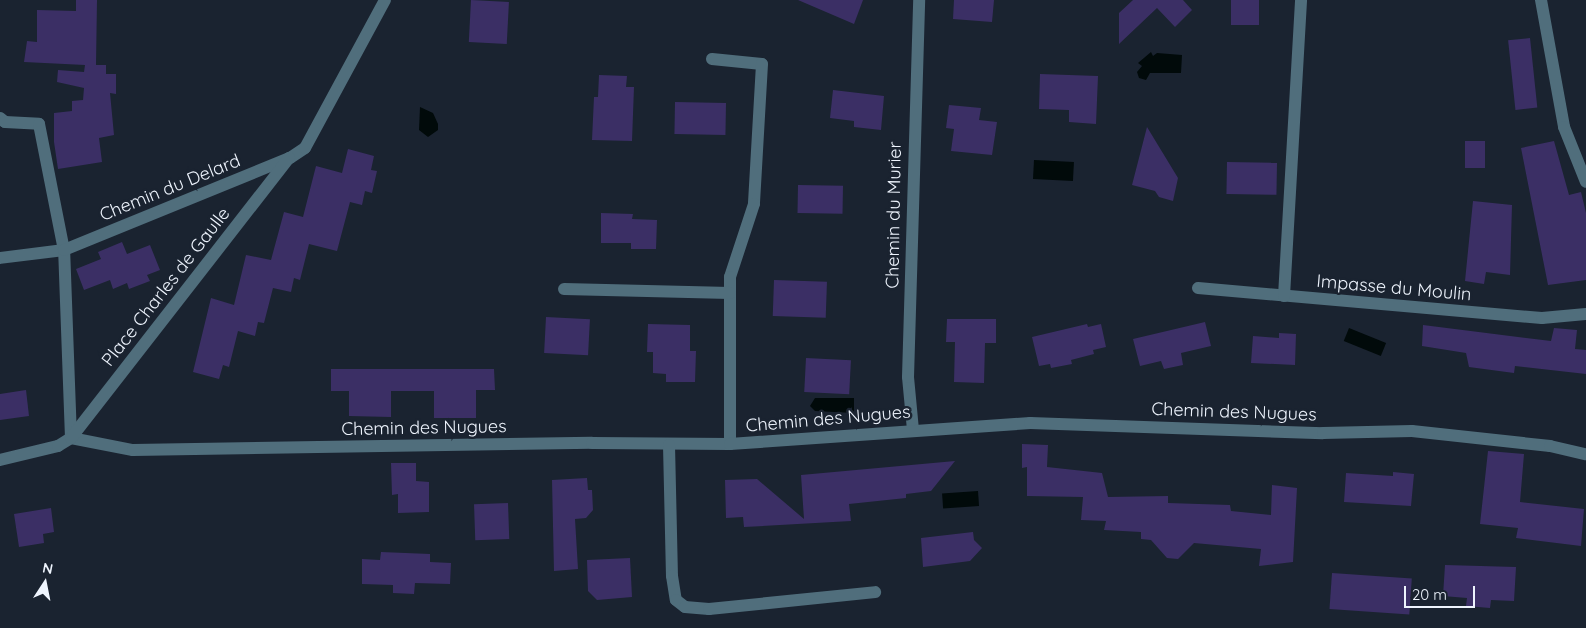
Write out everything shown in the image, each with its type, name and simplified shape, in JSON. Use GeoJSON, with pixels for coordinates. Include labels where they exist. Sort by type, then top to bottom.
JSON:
{"type":"FeatureCollection","features":[{"type":"Feature","properties":{"kind":"street","name":"Chemin du Delard"},"geometry":{"type":"LineString","coordinates":[[0,258],[64,250],[290,158],[305,148],[385,0]]}},
{"type":"Feature","properties":{"kind":"street","name":"Chemin du Murier"},"geometry":{"type":"LineString","coordinates":[[913,430],[908,378],[919,0]]}},
{"type":"Feature","properties":{"kind":"street"},"geometry":{"type":"LineString","coordinates":[[1284,296],[1301,0]]}},
{"type":"Feature","properties":{"kind":"street"},"geometry":{"type":"LineString","coordinates":[[1541,0],[1564,127],[1586,182]]}},
{"type":"Feature","properties":{"kind":"street"},"geometry":{"type":"LineString","coordinates":[[712,59],[762,64],[754,204],[730,277],[730,444]]}},
{"type":"Feature","properties":{"kind":"street"},"geometry":{"type":"LineString","coordinates":[[0,118],[6,122],[39,124],[64,250],[71,438],[58,446],[0,460]]}},
{"type":"Feature","properties":{"kind":"street","name":"Place Charles de Gaulle"},"geometry":{"type":"LineString","coordinates":[[71,438],[290,158]]}},
{"type":"Feature","properties":{"kind":"street","name":"Impasse du Moulin"},"geometry":{"type":"LineString","coordinates":[[1198,288],[1542,318],[1586,314]]}},
{"type":"Feature","properties":{"kind":"street"},"geometry":{"type":"LineString","coordinates":[[564,289],[730,293]]}},
{"type":"Feature","properties":{"kind":"street","name":"Chemin des Nugues"},"geometry":{"type":"LineString","coordinates":[[71,438],[133,450],[592,443],[669,445],[825,439],[913,430],[1030,423],[1324,433],[1412,432],[1550,446],[1586,454]]}},
{"type":"Feature","properties":{"kind":"street"},"geometry":{"type":"LineString","coordinates":[[669,445],[672,576],[676,600],[685,607],[709,609],[875,592]]}},
{"type":"Feature","properties":{"kind":"shaded area"},"geometry":{"type":"Polygon","coordinates":[[[1151,52],[1153,56],[1157,53],[1182,55],[1181,73],[1150,73],[1146,80],[1139,78],[1137,72],[1142,66],[1138,63],[1151,52]]]}},
{"type":"Feature","properties":{"kind":"shaded area"},"geometry":{"type":"Polygon","coordinates":[[[420,107],[433,113],[438,124],[438,130],[428,137],[419,130],[420,107]]]}},
{"type":"Feature","properties":{"kind":"shaded area"},"geometry":{"type":"Polygon","coordinates":[[[1034,160],[1074,162],[1073,181],[1033,179],[1034,160]]]}},
{"type":"Feature","properties":{"kind":"shaded area"},"geometry":{"type":"Polygon","coordinates":[[[1349,328],[1386,343],[1381,356],[1344,341],[1349,328]]]}},
{"type":"Feature","properties":{"kind":"shaded area"},"geometry":{"type":"Polygon","coordinates":[[[815,398],[854,398],[854,413],[815,411],[810,406],[815,398]]]}},
{"type":"Feature","properties":{"kind":"shaded area"},"geometry":{"type":"Polygon","coordinates":[[[978,491],[979,506],[943,508],[942,494],[978,491]]]}},
{"type":"Feature","properties":{"kind":"building"},"geometry":{"type":"Polygon","coordinates":[[[76,0],[97,0],[96,65],[106,65],[106,74],[116,74],[116,94],[110,93],[114,135],[99,138],[102,162],[58,169],[54,142],[54,113],[72,111],[72,101],[83,100],[84,88],[57,82],[58,70],[84,72],[85,65],[24,62],[27,41],[37,42],[37,10],[76,11],[76,0]]]}},
{"type":"Feature","properties":{"kind":"building"},"geometry":{"type":"Polygon","coordinates":[[[471,0],[509,2],[507,44],[469,42],[471,0]]]}},
{"type":"Feature","properties":{"kind":"building"},"geometry":{"type":"Polygon","coordinates":[[[798,0],[863,0],[854,24],[798,0]]]}},
{"type":"Feature","properties":{"kind":"building"},"geometry":{"type":"Polygon","coordinates":[[[954,0],[994,0],[992,22],[953,19],[954,0]]]}},
{"type":"Feature","properties":{"kind":"building"},"geometry":{"type":"Polygon","coordinates":[[[1133,0],[1183,0],[1192,10],[1175,27],[1157,8],[1119,44],[1119,13],[1133,0]]]}},
{"type":"Feature","properties":{"kind":"building"},"geometry":{"type":"Polygon","coordinates":[[[1231,0],[1259,0],[1259,25],[1231,25],[1231,0]]]}},
{"type":"Feature","properties":{"kind":"building"},"geometry":{"type":"Polygon","coordinates":[[[1530,38],[1537,108],[1515,110],[1508,40],[1530,38]]]}},
{"type":"Feature","properties":{"kind":"building"},"geometry":{"type":"Polygon","coordinates":[[[1040,74],[1098,76],[1096,124],[1069,122],[1069,110],[1039,109],[1040,74]]]}},
{"type":"Feature","properties":{"kind":"building"},"geometry":{"type":"Polygon","coordinates":[[[599,75],[627,76],[626,87],[634,87],[632,141],[592,140],[594,97],[598,97],[599,75]]]}},
{"type":"Feature","properties":{"kind":"building"},"geometry":{"type":"Polygon","coordinates":[[[833,90],[884,96],[881,130],[854,127],[854,121],[830,118],[833,90]]]}},
{"type":"Feature","properties":{"kind":"building"},"geometry":{"type":"Polygon","coordinates":[[[675,102],[726,103],[725,135],[674,134],[675,102]]]}},
{"type":"Feature","properties":{"kind":"building"},"geometry":{"type":"Polygon","coordinates":[[[949,105],[981,108],[979,120],[997,122],[992,155],[951,151],[954,129],[946,128],[949,105]]]}},
{"type":"Feature","properties":{"kind":"building"},"geometry":{"type":"Polygon","coordinates":[[[1147,127],[1178,178],[1173,201],[1159,197],[1155,191],[1132,185],[1147,127]]]}},
{"type":"Feature","properties":{"kind":"building"},"geometry":{"type":"Polygon","coordinates":[[[1465,141],[1485,141],[1485,168],[1465,168],[1465,141]]]}},
{"type":"Feature","properties":{"kind":"building"},"geometry":{"type":"Polygon","coordinates":[[[1554,141],[1569,195],[1581,192],[1586,213],[1586,280],[1548,285],[1521,148],[1554,141]]]}},
{"type":"Feature","properties":{"kind":"building"},"geometry":{"type":"Polygon","coordinates":[[[348,149],[374,156],[371,170],[377,171],[372,193],[365,191],[362,205],[350,202],[337,251],[309,244],[300,280],[294,278],[291,292],[273,288],[264,323],[258,322],[255,336],[238,331],[229,367],[223,365],[219,379],[193,372],[211,298],[234,305],[246,255],[271,260],[284,212],[303,217],[316,166],[342,173],[348,149]]]}},
{"type":"Feature","properties":{"kind":"building"},"geometry":{"type":"Polygon","coordinates":[[[1227,162],[1277,163],[1276,195],[1226,194],[1227,162]]]}},
{"type":"Feature","properties":{"kind":"building"},"geometry":{"type":"Polygon","coordinates":[[[798,185],[843,186],[843,214],[798,213],[798,185]]]}},
{"type":"Feature","properties":{"kind":"building"},"geometry":{"type":"Polygon","coordinates":[[[1473,201],[1512,205],[1510,275],[1486,272],[1484,284],[1465,281],[1473,201]]]}},
{"type":"Feature","properties":{"kind":"building"},"geometry":{"type":"Polygon","coordinates":[[[601,213],[633,214],[632,219],[657,220],[656,249],[631,249],[631,243],[601,243],[601,213]]]}},
{"type":"Feature","properties":{"kind":"building"},"geometry":{"type":"Polygon","coordinates":[[[122,242],[127,254],[150,245],[160,270],[147,275],[150,281],[129,289],[127,283],[113,289],[110,280],[84,290],[76,269],[101,259],[98,252],[122,242]]]}},
{"type":"Feature","properties":{"kind":"building"},"geometry":{"type":"Polygon","coordinates":[[[774,280],[827,282],[826,318],[773,316],[774,280]]]}},
{"type":"Feature","properties":{"kind":"building"},"geometry":{"type":"Polygon","coordinates":[[[546,317],[590,319],[588,355],[544,353],[546,317]]]}},
{"type":"Feature","properties":{"kind":"building"},"geometry":{"type":"Polygon","coordinates":[[[947,319],[996,319],[996,343],[985,343],[984,383],[954,382],[955,342],[946,342],[947,319]]]}},
{"type":"Feature","properties":{"kind":"building"},"geometry":{"type":"Polygon","coordinates":[[[1205,322],[1211,346],[1181,353],[1183,365],[1164,369],[1161,361],[1140,366],[1133,339],[1205,322]]]}},
{"type":"Feature","properties":{"kind":"building"},"geometry":{"type":"Polygon","coordinates":[[[648,324],[690,325],[690,351],[696,351],[695,382],[666,382],[666,374],[653,373],[653,352],[647,352],[648,324]]]}},
{"type":"Feature","properties":{"kind":"building"},"geometry":{"type":"Polygon","coordinates":[[[1087,324],[1088,327],[1101,324],[1106,347],[1093,350],[1094,354],[1071,360],[1072,364],[1051,368],[1050,364],[1039,366],[1032,337],[1087,324]]]}},
{"type":"Feature","properties":{"kind":"building"},"geometry":{"type":"Polygon","coordinates":[[[1423,325],[1551,341],[1554,328],[1577,330],[1575,349],[1586,350],[1586,374],[1515,366],[1514,373],[1469,367],[1466,353],[1422,346],[1423,325]]]}},
{"type":"Feature","properties":{"kind":"building"},"geometry":{"type":"Polygon","coordinates":[[[1279,333],[1296,334],[1295,365],[1251,363],[1253,336],[1279,338],[1279,333]]]}},
{"type":"Feature","properties":{"kind":"building"},"geometry":{"type":"Polygon","coordinates":[[[806,358],[851,360],[849,394],[804,392],[806,358]]]}},
{"type":"Feature","properties":{"kind":"building"},"geometry":{"type":"Polygon","coordinates":[[[331,369],[494,369],[495,390],[476,390],[476,418],[434,418],[434,391],[391,391],[391,417],[349,416],[349,391],[331,391],[331,369]]]}},
{"type":"Feature","properties":{"kind":"building"},"geometry":{"type":"Polygon","coordinates":[[[26,390],[29,416],[0,420],[0,394],[26,390]]]}},
{"type":"Feature","properties":{"kind":"building"},"geometry":{"type":"Polygon","coordinates":[[[1022,444],[1048,445],[1047,467],[1102,473],[1108,497],[1168,496],[1168,503],[1230,505],[1231,511],[1271,515],[1272,485],[1297,488],[1293,562],[1259,566],[1261,549],[1194,543],[1178,559],[1167,558],[1151,540],[1141,539],[1141,532],[1104,530],[1106,521],[1081,520],[1083,497],[1027,496],[1027,467],[1022,468],[1022,444]]]}},
{"type":"Feature","properties":{"kind":"building"},"geometry":{"type":"Polygon","coordinates":[[[1488,451],[1524,454],[1520,502],[1584,509],[1581,546],[1516,538],[1518,528],[1480,524],[1488,451]]]}},
{"type":"Feature","properties":{"kind":"building"},"geometry":{"type":"Polygon","coordinates":[[[955,461],[931,491],[906,494],[906,498],[849,504],[851,521],[744,527],[743,517],[726,518],[725,480],[757,479],[804,519],[801,475],[955,461]]]}},
{"type":"Feature","properties":{"kind":"building"},"geometry":{"type":"Polygon","coordinates":[[[391,463],[416,463],[416,481],[429,482],[429,512],[398,513],[398,494],[392,495],[391,463]]]}},
{"type":"Feature","properties":{"kind":"building"},"geometry":{"type":"Polygon","coordinates":[[[1393,472],[1414,474],[1411,506],[1344,502],[1346,473],[1393,476],[1393,472]]]}},
{"type":"Feature","properties":{"kind":"building"},"geometry":{"type":"Polygon","coordinates":[[[587,478],[588,490],[592,490],[593,510],[586,518],[575,519],[578,569],[554,571],[552,480],[587,478]]]}},
{"type":"Feature","properties":{"kind":"building"},"geometry":{"type":"Polygon","coordinates":[[[508,503],[509,539],[475,540],[474,504],[508,503]]]}},
{"type":"Feature","properties":{"kind":"building"},"geometry":{"type":"Polygon","coordinates":[[[51,508],[54,532],[43,534],[44,543],[19,547],[14,514],[51,508]]]}},
{"type":"Feature","properties":{"kind":"building"},"geometry":{"type":"Polygon","coordinates":[[[973,532],[974,540],[982,548],[970,561],[923,567],[921,538],[973,532]]]}},
{"type":"Feature","properties":{"kind":"building"},"geometry":{"type":"Polygon","coordinates":[[[381,552],[430,554],[430,562],[451,563],[450,584],[415,583],[414,594],[393,593],[393,585],[362,584],[362,559],[380,560],[381,552]]]}},
{"type":"Feature","properties":{"kind":"building"},"geometry":{"type":"Polygon","coordinates":[[[630,558],[632,597],[597,600],[588,591],[587,560],[630,558]]]}},
{"type":"Feature","properties":{"kind":"building"},"geometry":{"type":"Polygon","coordinates":[[[1445,565],[1516,567],[1514,601],[1491,600],[1490,608],[1466,606],[1467,598],[1443,596],[1445,565]]]}},
{"type":"Feature","properties":{"kind":"building"},"geometry":{"type":"Polygon","coordinates":[[[1332,573],[1412,579],[1409,614],[1329,609],[1332,573]]]}}]}
